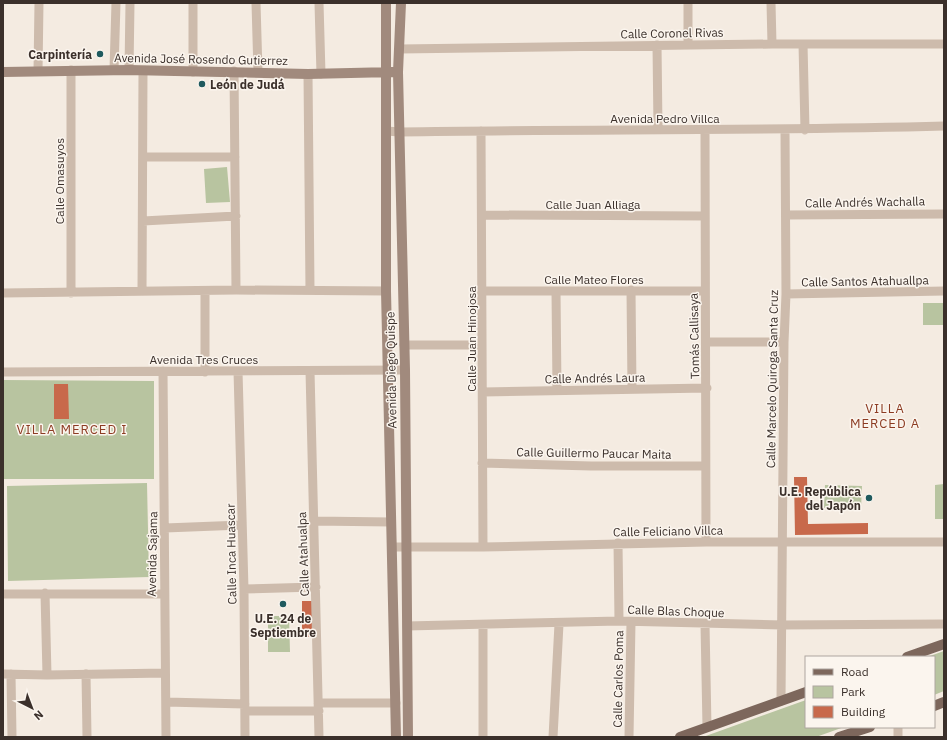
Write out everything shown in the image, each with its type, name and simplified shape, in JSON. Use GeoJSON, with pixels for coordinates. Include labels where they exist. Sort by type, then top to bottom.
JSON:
{"type":"FeatureCollection","features":[{"type":"Feature","properties":{"kind":"main road"},"geometry":{"type":"LineString","coordinates":[[909,656],[944,644]]}},
{"type":"Feature","properties":{"kind":"main road"},"geometry":{"type":"LineString","coordinates":[[680,737],[805,692]]}},
{"type":"Feature","properties":{"kind":"main road"},"geometry":{"type":"LineString","coordinates":[[839,737],[867,728]]}},
{"type":"Feature","properties":{"kind":"street"},"geometry":{"type":"LineString","coordinates":[[38,71],[39,3]]}},
{"type":"Feature","properties":{"kind":"street"},"geometry":{"type":"LineString","coordinates":[[114,70],[116,3]]}},
{"type":"Feature","properties":{"kind":"street"},"geometry":{"type":"LineString","coordinates":[[129,70],[130,3]]}},
{"type":"Feature","properties":{"kind":"street"},"geometry":{"type":"LineString","coordinates":[[193,3],[193,72]]}},
{"type":"Feature","properties":{"kind":"street"},"geometry":{"type":"LineString","coordinates":[[256,3],[258,72]]}},
{"type":"Feature","properties":{"kind":"street"},"geometry":{"type":"LineString","coordinates":[[320,3],[321,74]]}},
{"type":"Feature","properties":{"kind":"street","name":"Avenida Diego Quispe"},"geometry":{"type":"LineString","coordinates":[[386,3],[387,370],[396,737]]}},
{"type":"Feature","properties":{"kind":"street","name":"Avenida Diego Quispe"},"geometry":{"type":"LineString","coordinates":[[401,3],[398,72],[405,370],[408,737]]}},
{"type":"Feature","properties":{"kind":"street"},"geometry":{"type":"LineString","coordinates":[[688,3],[688,45]]}},
{"type":"Feature","properties":{"kind":"street"},"geometry":{"type":"LineString","coordinates":[[771,3],[772,44]]}},
{"type":"Feature","properties":{"kind":"street"},"geometry":{"type":"LineString","coordinates":[[803,44],[805,130]]}},
{"type":"Feature","properties":{"kind":"street","name":"Calle Coronel Rivas"},"geometry":{"type":"LineString","coordinates":[[400,49],[656,45],[944,44]]}},
{"type":"Feature","properties":{"kind":"street"},"geometry":{"type":"LineString","coordinates":[[656,45],[658,129]]}},
{"type":"Feature","properties":{"kind":"street","name":"Avenida José Rosendo Gutierrez"},"geometry":{"type":"LineString","coordinates":[[3,72],[71,70],[193,72],[234,71],[308,74],[398,72]]}},
{"type":"Feature","properties":{"kind":"street","name":"Calle Omasuyos"},"geometry":{"type":"LineString","coordinates":[[71,70],[71,293]]}},
{"type":"Feature","properties":{"kind":"street"},"geometry":{"type":"LineString","coordinates":[[142,291],[143,71]]}},
{"type":"Feature","properties":{"kind":"street"},"geometry":{"type":"LineString","coordinates":[[234,71],[236,290]]}},
{"type":"Feature","properties":{"kind":"street"},"geometry":{"type":"LineString","coordinates":[[308,74],[310,290]]}},
{"type":"Feature","properties":{"kind":"street","name":"Avenida Pedro Villca"},"geometry":{"type":"LineString","coordinates":[[386,131],[658,129],[805,130],[944,126]]}},
{"type":"Feature","properties":{"kind":"street","name":"Tomás Callisaya"},"geometry":{"type":"LineString","coordinates":[[705,130],[704,216],[707,388],[705,466],[706,542]]}},
{"type":"Feature","properties":{"kind":"street","name":"Calle Marcelo Quiroga Santa Cruz"},"geometry":{"type":"LineString","coordinates":[[781,701],[784,342],[786,294],[785,130]]}},
{"type":"Feature","properties":{"kind":"street","name":"Calle Juan Hinojosa"},"geometry":{"type":"LineString","coordinates":[[481,131],[483,291],[481,345],[483,392],[483,547]]}},
{"type":"Feature","properties":{"kind":"street"},"geometry":{"type":"LineString","coordinates":[[143,157],[235,157]]}},
{"type":"Feature","properties":{"kind":"street","name":"Calle Andrés Wachalla"},"geometry":{"type":"LineString","coordinates":[[786,215],[944,214]]}},
{"type":"Feature","properties":{"kind":"street","name":"Calle Juan Alliaga"},"geometry":{"type":"LineString","coordinates":[[482,215],[704,216]]}},
{"type":"Feature","properties":{"kind":"street"},"geometry":{"type":"LineString","coordinates":[[143,221],[236,216]]}},
{"type":"Feature","properties":{"kind":"street"},"geometry":{"type":"LineString","coordinates":[[3,293],[236,290],[386,291]]}},
{"type":"Feature","properties":{"kind":"street"},"geometry":{"type":"LineString","coordinates":[[631,290],[632,389]]}},
{"type":"Feature","properties":{"kind":"street"},"geometry":{"type":"LineString","coordinates":[[204,291],[205,372]]}},
{"type":"Feature","properties":{"kind":"street","name":"Calle Mateo Flores"},"geometry":{"type":"LineString","coordinates":[[483,291],[705,291]]}},
{"type":"Feature","properties":{"kind":"street"},"geometry":{"type":"LineString","coordinates":[[556,291],[557,390]]}},
{"type":"Feature","properties":{"kind":"street","name":"Calle Santos Atahuallpa"},"geometry":{"type":"LineString","coordinates":[[786,294],[944,291]]}},
{"type":"Feature","properties":{"kind":"street"},"geometry":{"type":"LineString","coordinates":[[706,342],[784,342]]}},
{"type":"Feature","properties":{"kind":"street"},"geometry":{"type":"LineString","coordinates":[[404,345],[481,345]]}},
{"type":"Feature","properties":{"kind":"street","name":"Avenida Tres Cruces"},"geometry":{"type":"LineString","coordinates":[[3,372],[405,370]]}},
{"type":"Feature","properties":{"kind":"street","name":"Avenida Sajama"},"geometry":{"type":"LineString","coordinates":[[163,371],[166,737]]}},
{"type":"Feature","properties":{"kind":"street","name":"Calle Inca Huascar"},"geometry":{"type":"LineString","coordinates":[[238,371],[244,590],[245,737]]}},
{"type":"Feature","properties":{"kind":"street","name":"Calle Atahualpa"},"geometry":{"type":"LineString","coordinates":[[310,371],[319,737]]}},
{"type":"Feature","properties":{"kind":"street","name":"Calle Andrés Laura"},"geometry":{"type":"LineString","coordinates":[[483,392],[707,388]]}},
{"type":"Feature","properties":{"kind":"street","name":"Calle Guillermo Paucar Maita"},"geometry":{"type":"LineString","coordinates":[[482,463],[591,466],[705,466]]}},
{"type":"Feature","properties":{"kind":"street"},"geometry":{"type":"LineString","coordinates":[[314,521],[391,522]]}},
{"type":"Feature","properties":{"kind":"street"},"geometry":{"type":"LineString","coordinates":[[165,528],[242,525]]}},
{"type":"Feature","properties":{"kind":"street","name":"Calle Feliciano Villca"},"geometry":{"type":"LineString","coordinates":[[392,547],[483,547],[706,542],[944,542]]}},
{"type":"Feature","properties":{"kind":"street"},"geometry":{"type":"LineString","coordinates":[[618,543],[619,621]]}},
{"type":"Feature","properties":{"kind":"street"},"geometry":{"type":"LineString","coordinates":[[244,590],[316,587]]}},
{"type":"Feature","properties":{"kind":"street"},"geometry":{"type":"LineString","coordinates":[[45,593],[48,675]]}},
{"type":"Feature","properties":{"kind":"street"},"geometry":{"type":"LineString","coordinates":[[3,594],[164,594]]}},
{"type":"Feature","properties":{"kind":"street","name":"Calle Blas Choque"},"geometry":{"type":"LineString","coordinates":[[407,626],[559,624],[619,621],[782,625],[944,624]]}},
{"type":"Feature","properties":{"kind":"street","name":"Calle Carlos Poma"},"geometry":{"type":"LineString","coordinates":[[629,737],[631,622]]}},
{"type":"Feature","properties":{"kind":"street"},"geometry":{"type":"LineString","coordinates":[[553,737],[559,624]]}},
{"type":"Feature","properties":{"kind":"street"},"geometry":{"type":"LineString","coordinates":[[705,624],[707,727]]}},
{"type":"Feature","properties":{"kind":"street"},"geometry":{"type":"LineString","coordinates":[[483,625],[483,737]]}},
{"type":"Feature","properties":{"kind":"street"},"geometry":{"type":"LineString","coordinates":[[12,737],[7,674],[48,675],[166,673]]}},
{"type":"Feature","properties":{"kind":"street"},"geometry":{"type":"LineString","coordinates":[[86,674],[87,737]]}},
{"type":"Feature","properties":{"kind":"street"},"geometry":{"type":"LineString","coordinates":[[166,702],[245,707],[318,707],[396,703]]}},
{"type":"Feature","properties":{"kind":"green space"},"geometry":{"type":"Polygon","coordinates":[[[227,167],[230,202],[206,203],[204,169],[227,167]]]}},
{"type":"Feature","properties":{"kind":"green space"},"geometry":{"type":"Polygon","coordinates":[[[923,303],[944,303],[944,325],[923,325],[923,303]]]}},
{"type":"Feature","properties":{"kind":"green space"},"geometry":{"type":"Polygon","coordinates":[[[3,380],[154,381],[154,479],[3,479],[3,380]]]}},
{"type":"Feature","properties":{"kind":"green space"},"geometry":{"type":"Polygon","coordinates":[[[147,483],[149,577],[8,581],[7,486],[147,483]]]}},
{"type":"Feature","properties":{"kind":"green space"},"geometry":{"type":"Polygon","coordinates":[[[944,484],[944,519],[935,519],[935,485],[944,484]]]}},
{"type":"Feature","properties":{"kind":"green space"},"geometry":{"type":"Polygon","coordinates":[[[825,485],[862,486],[861,509],[824,508],[825,485]]]}},
{"type":"Feature","properties":{"kind":"green space"},"geometry":{"type":"Polygon","coordinates":[[[268,616],[289,616],[290,652],[268,652],[268,616]]]}},
{"type":"Feature","properties":{"kind":"green space"},"geometry":{"type":"Polygon","coordinates":[[[944,651],[944,691],[935,695],[935,656],[930,656],[944,651]]]}},
{"type":"Feature","properties":{"kind":"green space"},"geometry":{"type":"Polygon","coordinates":[[[805,700],[805,728],[841,728],[816,737],[703,737],[805,700]]]}},
{"type":"Feature","properties":{"kind":"building"},"geometry":{"type":"Polygon","coordinates":[[[54,384],[68,384],[69,419],[54,419],[54,384]]]}},
{"type":"Feature","properties":{"kind":"building"},"geometry":{"type":"Polygon","coordinates":[[[794,477],[807,477],[808,524],[868,523],[868,534],[795,535],[794,477]]]}},
{"type":"Feature","properties":{"kind":"building"},"geometry":{"type":"Polygon","coordinates":[[[302,601],[313,601],[312,637],[302,637],[302,601]]]}},
{"type":"Feature","properties":{"kind":"place","name":"Carpintería"},"geometry":{"type":"Point","coordinates":[100,54]}},
{"type":"Feature","properties":{"kind":"place","name":"León de Judá"},"geometry":{"type":"Point","coordinates":[202,84]}},
{"type":"Feature","properties":{"kind":"place","name":"U.E. República del Japón"},"geometry":{"type":"Point","coordinates":[869,498]}},
{"type":"Feature","properties":{"kind":"place","name":"U.E. 24 de Septiembre"},"geometry":{"type":"Point","coordinates":[283,604]}},
{"type":"Feature","properties":{"kind":"district","name":"VILLA MERCED A"},"geometry":{"type":"Point","coordinates":[885,416]}},
{"type":"Feature","properties":{"kind":"district","name":"VILLA MERCED I"},"geometry":{"type":"Point","coordinates":[72,429]}}]}
